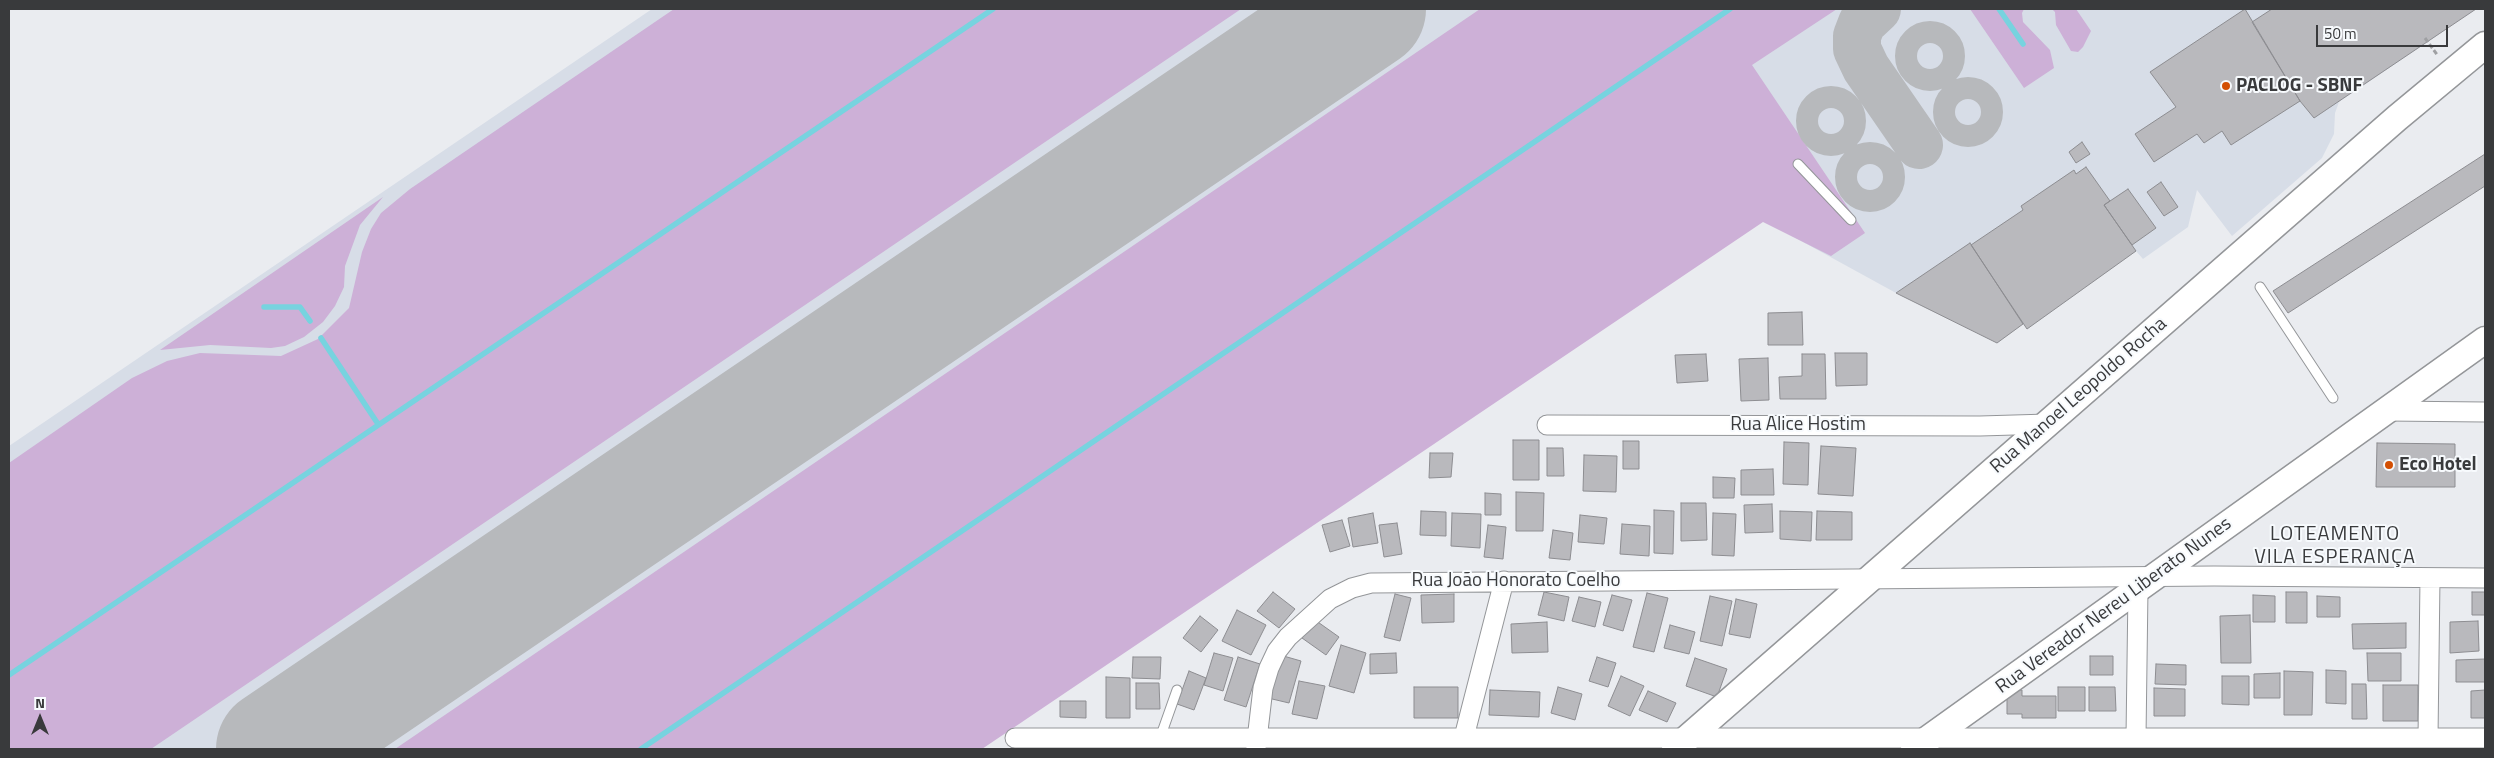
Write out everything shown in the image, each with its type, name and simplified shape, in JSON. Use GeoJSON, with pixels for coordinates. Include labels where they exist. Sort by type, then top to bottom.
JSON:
{"type":"FeatureCollection","features":[{"type":"Feature","properties":{"kind":"main road","name":"Rua Manoel Leopoldo Rocha"},"geometry":{"type":"LineString","coordinates":[[1682,743],[2396,118],[2485,45]]}},
{"type":"Feature","properties":{"kind":"main road","name":"Rua Vereador Nereu Liberato Nunes"},"geometry":{"type":"LineString","coordinates":[[1923,743],[2485,340]]}},
{"type":"Feature","properties":{"kind":"street"},"geometry":{"type":"LineString","coordinates":[[2386,411],[2485,412]]}},
{"type":"Feature","properties":{"kind":"street","name":"Rua Alice Hostim"},"geometry":{"type":"LineString","coordinates":[[1547,425],[1980,426],[2048,424]]}},
{"type":"Feature","properties":{"kind":"street"},"geometry":{"type":"LineString","coordinates":[[2428,738],[2430,578]]}},
{"type":"Feature","properties":{"kind":"street","name":"Rua João Honorato Coelho"},"geometry":{"type":"LineString","coordinates":[[1256,743],[1263,688],[1276,651],[1288,637],[1330,599],[1352,588],[1371,583],[1870,579],[2146,583],[2485,578]]}},
{"type":"Feature","properties":{"kind":"street"},"geometry":{"type":"LineString","coordinates":[[1464,737],[1504,581]]}},
{"type":"Feature","properties":{"kind":"street"},"geometry":{"type":"LineString","coordinates":[[2136,737],[2146,583]]}},
{"type":"Feature","properties":{"kind":"street"},"geometry":{"type":"LineString","coordinates":[[1015,738],[1160,738],[1256,743],[1464,737],[1682,743],[1923,743],[2136,737],[2485,738]]}},
{"type":"Feature","properties":{"kind":"lane"},"geometry":{"type":"LineString","coordinates":[[1798,164],[1850,220]]}},
{"type":"Feature","properties":{"kind":"lane"},"geometry":{"type":"LineString","coordinates":[[2260,287],[2333,398]]}},
{"type":"Feature","properties":{"kind":"lane"},"geometry":{"type":"LineString","coordinates":[[1160,738],[1177,690]]}},
{"type":"Feature","properties":{"kind":"path"},"geometry":{"type":"LineString","coordinates":[[2425,38],[2432,39]]}},
{"type":"Feature","properties":{"kind":"shaded area"},"geometry":{"type":"Polygon","coordinates":[[[652,9],[2476,9],[2339,102],[2335,113],[2334,134],[2322,158],[2232,236],[2197,190],[2188,227],[2143,259],[2136,251],[2027,329],[2023,324],[1997,343],[1896,293],[1763,220],[979,749],[9,749],[9,446],[652,9]]]}},
{"type":"Feature","properties":{"kind":"shaded area"},"geometry":{"type":"Polygon","coordinates":[[[674,9],[1241,9],[151,749],[9,749],[9,463],[132,378],[167,361],[200,353],[281,356],[318,339],[349,308],[362,252],[371,229],[381,213],[410,189],[674,9]]]}},
{"type":"Feature","properties":{"kind":"shaded area"},"geometry":{"type":"Polygon","coordinates":[[[1480,9],[1837,9],[1752,65],[1865,233],[1831,256],[1763,222],[982,749],[395,749],[1480,9]]]}},
{"type":"Feature","properties":{"kind":"shaded area"},"geometry":{"type":"Polygon","coordinates":[[[1970,9],[2024,9],[2022,13],[2023,22],[2050,50],[2054,68],[2024,88],[1970,9]]]}},
{"type":"Feature","properties":{"kind":"shaded area"},"geometry":{"type":"Polygon","coordinates":[[[2052,9],[2076,9],[2091,31],[2083,47],[2078,52],[2071,51],[2056,25],[2055,12],[2052,9]]]}},
{"type":"Feature","properties":{"kind":"shaded area"},"geometry":{"type":"Polygon","coordinates":[[[383,197],[360,225],[345,266],[344,287],[335,306],[323,322],[304,337],[285,346],[271,348],[210,345],[160,350],[383,197]]]}},
{"type":"Feature","properties":{"kind":"building","name":"PACLOG - SBNF"},"geometry":{"type":"Polygon","coordinates":[[[2245,9],[2300,101],[2231,145],[2222,131],[2204,143],[2197,134],[2154,162],[2135,134],[2176,107],[2150,72],[2245,9]]]}},
{"type":"Feature","properties":{"kind":"building"},"geometry":{"type":"Polygon","coordinates":[[[2272,9],[2476,9],[2314,118],[2300,101],[2252,22],[2272,9]]]}},
{"type":"Feature","properties":{"kind":"building"},"geometry":{"type":"Polygon","coordinates":[[[2082,142],[2090,154],[2076,163],[2069,152],[2082,142]]]}},
{"type":"Feature","properties":{"kind":"building"},"geometry":{"type":"Polygon","coordinates":[[[2485,154],[2485,186],[2288,313],[2273,291],[2485,154]]]}},
{"type":"Feature","properties":{"kind":"building"},"geometry":{"type":"Polygon","coordinates":[[[2086,167],[2110,201],[2104,205],[2136,251],[2027,329],[1971,245],[2023,210],[2021,206],[2074,170],[2076,174],[2086,167]]]}},
{"type":"Feature","properties":{"kind":"building"},"geometry":{"type":"Polygon","coordinates":[[[2161,182],[2178,207],[2164,216],[2147,192],[2161,182]]]}},
{"type":"Feature","properties":{"kind":"building"},"geometry":{"type":"Polygon","coordinates":[[[2128,189],[2156,228],[2132,245],[2104,205],[2128,189]]]}},
{"type":"Feature","properties":{"kind":"building"},"geometry":{"type":"Polygon","coordinates":[[[1970,243],[2023,324],[1997,343],[1896,293],[1970,243]]]}},
{"type":"Feature","properties":{"kind":"building"},"geometry":{"type":"Polygon","coordinates":[[[1802,312],[1803,345],[1768,345],[1768,313],[1802,312]]]}},
{"type":"Feature","properties":{"kind":"building"},"geometry":{"type":"Polygon","coordinates":[[[1835,353],[1867,353],[1867,385],[1836,386],[1835,353]]]}},
{"type":"Feature","properties":{"kind":"building"},"geometry":{"type":"Polygon","coordinates":[[[1706,354],[1708,381],[1677,383],[1675,355],[1706,354]]]}},
{"type":"Feature","properties":{"kind":"building"},"geometry":{"type":"Polygon","coordinates":[[[1802,354],[1825,354],[1826,399],[1780,399],[1779,377],[1802,376],[1802,354]]]}},
{"type":"Feature","properties":{"kind":"building"},"geometry":{"type":"Polygon","coordinates":[[[1768,358],[1769,400],[1741,401],[1739,359],[1768,358]]]}},
{"type":"Feature","properties":{"kind":"building"},"geometry":{"type":"Polygon","coordinates":[[[1513,440],[1539,440],[1539,480],[1513,480],[1513,440]]]}},
{"type":"Feature","properties":{"kind":"building"},"geometry":{"type":"Polygon","coordinates":[[[1623,441],[1639,441],[1639,469],[1623,469],[1623,441]]]}},
{"type":"Feature","properties":{"kind":"building"},"geometry":{"type":"Polygon","coordinates":[[[1784,442],[1809,443],[1808,485],[1783,484],[1784,442]]]}},
{"type":"Feature","properties":{"kind":"building"},"geometry":{"type":"Polygon","coordinates":[[[2377,443],[2455,444],[2455,487],[2376,487],[2377,443]]]}},
{"type":"Feature","properties":{"kind":"building"},"geometry":{"type":"Polygon","coordinates":[[[1821,446],[1856,448],[1853,496],[1818,494],[1821,446]]]}},
{"type":"Feature","properties":{"kind":"building"},"geometry":{"type":"Polygon","coordinates":[[[1547,448],[1563,448],[1564,476],[1547,476],[1547,448]]]}},
{"type":"Feature","properties":{"kind":"building"},"geometry":{"type":"Polygon","coordinates":[[[1430,453],[1453,453],[1451,477],[1429,478],[1430,453]]]}},
{"type":"Feature","properties":{"kind":"building"},"geometry":{"type":"Polygon","coordinates":[[[1584,455],[1617,456],[1616,492],[1583,491],[1584,455]]]}},
{"type":"Feature","properties":{"kind":"building"},"geometry":{"type":"Polygon","coordinates":[[[1773,469],[1774,495],[1741,495],[1741,470],[1773,469]]]}},
{"type":"Feature","properties":{"kind":"building"},"geometry":{"type":"Polygon","coordinates":[[[1713,477],[1735,478],[1734,498],[1713,498],[1713,477]]]}},
{"type":"Feature","properties":{"kind":"building"},"geometry":{"type":"Polygon","coordinates":[[[1516,492],[1544,493],[1543,531],[1516,531],[1516,492]]]}},
{"type":"Feature","properties":{"kind":"building"},"geometry":{"type":"Polygon","coordinates":[[[1485,493],[1501,494],[1501,515],[1485,515],[1485,493]]]}},
{"type":"Feature","properties":{"kind":"building"},"geometry":{"type":"Polygon","coordinates":[[[1681,503],[1706,503],[1707,540],[1681,541],[1681,503]]]}},
{"type":"Feature","properties":{"kind":"building"},"geometry":{"type":"Polygon","coordinates":[[[1772,504],[1773,532],[1745,533],[1744,505],[1772,504]]]}},
{"type":"Feature","properties":{"kind":"building"},"geometry":{"type":"Polygon","coordinates":[[[1654,510],[1674,511],[1673,554],[1654,553],[1654,510]]]}},
{"type":"Feature","properties":{"kind":"building"},"geometry":{"type":"Polygon","coordinates":[[[1421,511],[1446,512],[1446,536],[1420,535],[1421,511]]]}},
{"type":"Feature","properties":{"kind":"building"},"geometry":{"type":"Polygon","coordinates":[[[1780,511],[1812,512],[1811,541],[1780,539],[1780,511]]]}},
{"type":"Feature","properties":{"kind":"building"},"geometry":{"type":"Polygon","coordinates":[[[1817,511],[1852,512],[1852,540],[1816,540],[1817,511]]]}},
{"type":"Feature","properties":{"kind":"building"},"geometry":{"type":"Polygon","coordinates":[[[1373,513],[1378,543],[1353,547],[1348,518],[1373,513]]]}},
{"type":"Feature","properties":{"kind":"building"},"geometry":{"type":"Polygon","coordinates":[[[1452,513],[1481,514],[1480,548],[1451,546],[1452,513]]]}},
{"type":"Feature","properties":{"kind":"building"},"geometry":{"type":"Polygon","coordinates":[[[1713,513],[1736,514],[1734,556],[1712,555],[1713,513]]]}},
{"type":"Feature","properties":{"kind":"building"},"geometry":{"type":"Polygon","coordinates":[[[1580,515],[1607,518],[1604,544],[1578,542],[1580,515]]]}},
{"type":"Feature","properties":{"kind":"building"},"geometry":{"type":"Polygon","coordinates":[[[1342,520],[1350,546],[1330,552],[1322,525],[1342,520]]]}},
{"type":"Feature","properties":{"kind":"building"},"geometry":{"type":"Polygon","coordinates":[[[1397,523],[1402,554],[1384,557],[1379,525],[1397,523]]]}},
{"type":"Feature","properties":{"kind":"building"},"geometry":{"type":"Polygon","coordinates":[[[1622,524],[1650,526],[1649,556],[1620,554],[1622,524]]]}},
{"type":"Feature","properties":{"kind":"building"},"geometry":{"type":"Polygon","coordinates":[[[1488,525],[1506,527],[1503,559],[1484,557],[1488,525]]]}},
{"type":"Feature","properties":{"kind":"building"},"geometry":{"type":"Polygon","coordinates":[[[1553,530],[1573,533],[1570,560],[1549,558],[1553,530]]]}},
{"type":"Feature","properties":{"kind":"building"},"geometry":{"type":"Polygon","coordinates":[[[1273,592],[1295,609],[1279,628],[1257,611],[1273,592]]]}},
{"type":"Feature","properties":{"kind":"building"},"geometry":{"type":"Polygon","coordinates":[[[1544,592],[1569,597],[1564,621],[1538,615],[1544,592]]]}},
{"type":"Feature","properties":{"kind":"building"},"geometry":{"type":"Polygon","coordinates":[[[2286,592],[2307,592],[2307,623],[2286,623],[2286,592]]]}},
{"type":"Feature","properties":{"kind":"building"},"geometry":{"type":"Polygon","coordinates":[[[2472,592],[2485,592],[2485,615],[2472,615],[2472,592]]]}},
{"type":"Feature","properties":{"kind":"building"},"geometry":{"type":"Polygon","coordinates":[[[1647,593],[1668,598],[1654,652],[1633,647],[1647,593]]]}},
{"type":"Feature","properties":{"kind":"building"},"geometry":{"type":"Polygon","coordinates":[[[1395,594],[1411,598],[1400,641],[1384,637],[1395,594]]]}},
{"type":"Feature","properties":{"kind":"building"},"geometry":{"type":"Polygon","coordinates":[[[1454,594],[1454,622],[1422,623],[1421,595],[1454,594]]]}},
{"type":"Feature","properties":{"kind":"building"},"geometry":{"type":"Polygon","coordinates":[[[1612,595],[1632,600],[1623,631],[1603,625],[1612,595]]]}},
{"type":"Feature","properties":{"kind":"building"},"geometry":{"type":"Polygon","coordinates":[[[2253,595],[2275,596],[2275,622],[2253,622],[2253,595]]]}},
{"type":"Feature","properties":{"kind":"building"},"geometry":{"type":"Polygon","coordinates":[[[1710,596],[1732,601],[1722,646],[1700,641],[1710,596]]]}},
{"type":"Feature","properties":{"kind":"building"},"geometry":{"type":"Polygon","coordinates":[[[2317,596],[2340,597],[2340,617],[2317,617],[2317,596]]]}},
{"type":"Feature","properties":{"kind":"building"},"geometry":{"type":"Polygon","coordinates":[[[1579,597],[1601,602],[1595,627],[1572,621],[1579,597]]]}},
{"type":"Feature","properties":{"kind":"building"},"geometry":{"type":"Polygon","coordinates":[[[1736,599],[1757,604],[1750,638],[1729,634],[1736,599]]]}},
{"type":"Feature","properties":{"kind":"building"},"geometry":{"type":"Polygon","coordinates":[[[1237,610],[1266,625],[1251,655],[1222,641],[1237,610]]]}},
{"type":"Feature","properties":{"kind":"building"},"geometry":{"type":"Polygon","coordinates":[[[2250,615],[2251,663],[2221,663],[2220,616],[2250,615]]]}},
{"type":"Feature","properties":{"kind":"building"},"geometry":{"type":"Polygon","coordinates":[[[1200,616],[1218,630],[1201,652],[1183,638],[1200,616]]]}},
{"type":"Feature","properties":{"kind":"building"},"geometry":{"type":"Polygon","coordinates":[[[1315,620],[1339,637],[1326,655],[1302,638],[1315,620]]]}},
{"type":"Feature","properties":{"kind":"building"},"geometry":{"type":"Polygon","coordinates":[[[2478,621],[2479,651],[2450,653],[2450,622],[2478,621]]]}},
{"type":"Feature","properties":{"kind":"building"},"geometry":{"type":"Polygon","coordinates":[[[1547,622],[1548,652],[1512,653],[1511,624],[1547,622]]]}},
{"type":"Feature","properties":{"kind":"building"},"geometry":{"type":"Polygon","coordinates":[[[2406,623],[2406,648],[2353,649],[2352,624],[2406,623]]]}},
{"type":"Feature","properties":{"kind":"building"},"geometry":{"type":"Polygon","coordinates":[[[1670,625],[1695,632],[1689,654],[1664,648],[1670,625]]]}},
{"type":"Feature","properties":{"kind":"building"},"geometry":{"type":"Polygon","coordinates":[[[1341,645],[1366,653],[1354,693],[1329,686],[1341,645]]]}},
{"type":"Feature","properties":{"kind":"building"},"geometry":{"type":"Polygon","coordinates":[[[1214,653],[1233,658],[1223,691],[1204,685],[1214,653]]]}},
{"type":"Feature","properties":{"kind":"building"},"geometry":{"type":"Polygon","coordinates":[[[1396,653],[1397,673],[1370,674],[1370,654],[1396,653]]]}},
{"type":"Feature","properties":{"kind":"building"},"geometry":{"type":"Polygon","coordinates":[[[2367,653],[2401,653],[2401,681],[2368,681],[2367,653]]]}},
{"type":"Feature","properties":{"kind":"building"},"geometry":{"type":"Polygon","coordinates":[[[1280,655],[1301,661],[1289,703],[1268,698],[1280,655]]]}},
{"type":"Feature","properties":{"kind":"building"},"geometry":{"type":"Polygon","coordinates":[[[2090,656],[2113,656],[2113,675],[2090,675],[2090,656]]]}},
{"type":"Feature","properties":{"kind":"building"},"geometry":{"type":"Polygon","coordinates":[[[1133,657],[1161,657],[1160,679],[1132,678],[1133,657]]]}},
{"type":"Feature","properties":{"kind":"building"},"geometry":{"type":"Polygon","coordinates":[[[1238,657],[1260,664],[1246,707],[1224,700],[1238,657]]]}},
{"type":"Feature","properties":{"kind":"building"},"geometry":{"type":"Polygon","coordinates":[[[1597,657],[1616,663],[1608,687],[1589,681],[1597,657]]]}},
{"type":"Feature","properties":{"kind":"building"},"geometry":{"type":"Polygon","coordinates":[[[1695,658],[1727,669],[1717,697],[1686,686],[1695,658]]]}},
{"type":"Feature","properties":{"kind":"building"},"geometry":{"type":"Polygon","coordinates":[[[2485,659],[2485,682],[2456,682],[2456,660],[2485,659]]]}},
{"type":"Feature","properties":{"kind":"building"},"geometry":{"type":"Polygon","coordinates":[[[2156,664],[2186,665],[2186,685],[2155,684],[2156,664]]]}},
{"type":"Feature","properties":{"kind":"building"},"geometry":{"type":"Polygon","coordinates":[[[2326,670],[2346,671],[2346,704],[2326,703],[2326,670]]]}},
{"type":"Feature","properties":{"kind":"building"},"geometry":{"type":"Polygon","coordinates":[[[1189,671],[1206,678],[1194,710],[1177,704],[1189,671]]]}},
{"type":"Feature","properties":{"kind":"building"},"geometry":{"type":"Polygon","coordinates":[[[2284,671],[2313,672],[2312,715],[2284,715],[2284,671]]]}},
{"type":"Feature","properties":{"kind":"building"},"geometry":{"type":"Polygon","coordinates":[[[2280,673],[2280,698],[2254,698],[2254,674],[2280,673]]]}},
{"type":"Feature","properties":{"kind":"building"},"geometry":{"type":"Polygon","coordinates":[[[1621,676],[1644,686],[1630,716],[1608,706],[1621,676]]]}},
{"type":"Feature","properties":{"kind":"building"},"geometry":{"type":"Polygon","coordinates":[[[2222,676],[2249,676],[2249,705],[2222,704],[2222,676]]]}},
{"type":"Feature","properties":{"kind":"building"},"geometry":{"type":"Polygon","coordinates":[[[1106,677],[1130,678],[1130,718],[1106,718],[1106,677]]]}},
{"type":"Feature","properties":{"kind":"building"},"geometry":{"type":"Polygon","coordinates":[[[1299,681],[1325,686],[1317,719],[1292,714],[1299,681]]]}},
{"type":"Feature","properties":{"kind":"building"},"geometry":{"type":"Polygon","coordinates":[[[1136,683],[1159,683],[1160,709],[1136,709],[1136,683]]]}},
{"type":"Feature","properties":{"kind":"building"},"geometry":{"type":"Polygon","coordinates":[[[2352,684],[2366,684],[2367,719],[2352,719],[2352,684]]]}},
{"type":"Feature","properties":{"kind":"building"},"geometry":{"type":"Polygon","coordinates":[[[2383,685],[2418,685],[2418,721],[2383,721],[2383,685]]]}},
{"type":"Feature","properties":{"kind":"building"},"geometry":{"type":"Polygon","coordinates":[[[1414,687],[1458,687],[1458,718],[1414,718],[1414,687]]]}},
{"type":"Feature","properties":{"kind":"building"},"geometry":{"type":"Polygon","coordinates":[[[1558,687],[1582,694],[1575,720],[1551,713],[1558,687]]]}},
{"type":"Feature","properties":{"kind":"building"},"geometry":{"type":"Polygon","coordinates":[[[2058,687],[2085,687],[2085,711],[2058,711],[2058,687]]]}},
{"type":"Feature","properties":{"kind":"building"},"geometry":{"type":"Polygon","coordinates":[[[2089,687],[2115,687],[2116,711],[2089,711],[2089,687]]]}},
{"type":"Feature","properties":{"kind":"building"},"geometry":{"type":"Polygon","coordinates":[[[2154,688],[2185,689],[2185,716],[2154,716],[2154,688]]]}},
{"type":"Feature","properties":{"kind":"building"},"geometry":{"type":"Polygon","coordinates":[[[1490,690],[1540,692],[1539,717],[1489,715],[1490,690]]]}},
{"type":"Feature","properties":{"kind":"building"},"geometry":{"type":"Polygon","coordinates":[[[2007,690],[2022,690],[2022,696],[2056,696],[2056,718],[2022,718],[2022,714],[2007,714],[2007,690]]]}},
{"type":"Feature","properties":{"kind":"building"},"geometry":{"type":"Polygon","coordinates":[[[2485,690],[2485,718],[2471,718],[2471,691],[2485,690]]]}},
{"type":"Feature","properties":{"kind":"building"},"geometry":{"type":"Polygon","coordinates":[[[1648,691],[1676,703],[1667,722],[1639,710],[1648,691]]]}},
{"type":"Feature","properties":{"kind":"building"},"geometry":{"type":"Polygon","coordinates":[[[1060,701],[1086,701],[1086,718],[1060,717],[1060,701]]]}},
{"type":"Feature","properties":{"kind":"waterway"},"geometry":{"type":"LineString","coordinates":[[9,675],[993,9]]}},
{"type":"Feature","properties":{"kind":"waterway"},"geometry":{"type":"LineString","coordinates":[[641,749],[1730,9]]}},
{"type":"Feature","properties":{"kind":"waterway"},"geometry":{"type":"LineString","coordinates":[[1999,9],[2023,44]]}},
{"type":"Feature","properties":{"kind":"waterway"},"geometry":{"type":"LineString","coordinates":[[264,307],[300,307],[310,321]]}},
{"type":"Feature","properties":{"kind":"waterway"},"geometry":{"type":"LineString","coordinates":[[321,338],[378,424]]}},
{"type":"Feature","properties":{"kind":"taxiway"},"geometry":{"type":"LineString","coordinates":[[1877,9],[1862,23],[1857,36],[1857,49],[1866,68],[1919,145]]}},
{"type":"Feature","properties":{"kind":"taxiway"},"geometry":{"type":"LineString","coordinates":[[1930,45],[1938,48],[1941,56],[1938,64],[1930,67],[1922,64],[1919,56],[1922,48],[1930,45]]}},
{"type":"Feature","properties":{"kind":"taxiway"},"geometry":{"type":"LineString","coordinates":[[1968,101],[1976,104],[1979,112],[1976,120],[1968,123],[1960,120],[1957,112],[1960,104],[1968,101]]}},
{"type":"Feature","properties":{"kind":"taxiway"},"geometry":{"type":"LineString","coordinates":[[1831,110],[1839,113],[1842,121],[1839,129],[1831,132],[1823,129],[1820,121],[1823,113],[1831,110]]}},
{"type":"Feature","properties":{"kind":"taxiway"},"geometry":{"type":"LineString","coordinates":[[1870,166],[1878,169],[1881,177],[1878,185],[1870,188],[1862,185],[1859,177],[1862,169],[1870,166]]}},
{"type":"Feature","properties":{"kind":"runway"},"geometry":{"type":"LineString","coordinates":[[276,749],[1366,9]]}},
{"type":"Feature","properties":{"kind":"place","name":"PACLOG - SBNF"},"geometry":{"type":"Point","coordinates":[2226,86]}},
{"type":"Feature","properties":{"kind":"place","name":"Eco Hotel"},"geometry":{"type":"Point","coordinates":[2389,465]}},
{"type":"Feature","properties":{"kind":"district","name":"LOTEAMENTO VILA ESPERANÇA"},"geometry":{"type":"Point","coordinates":[2335,546]}}]}
